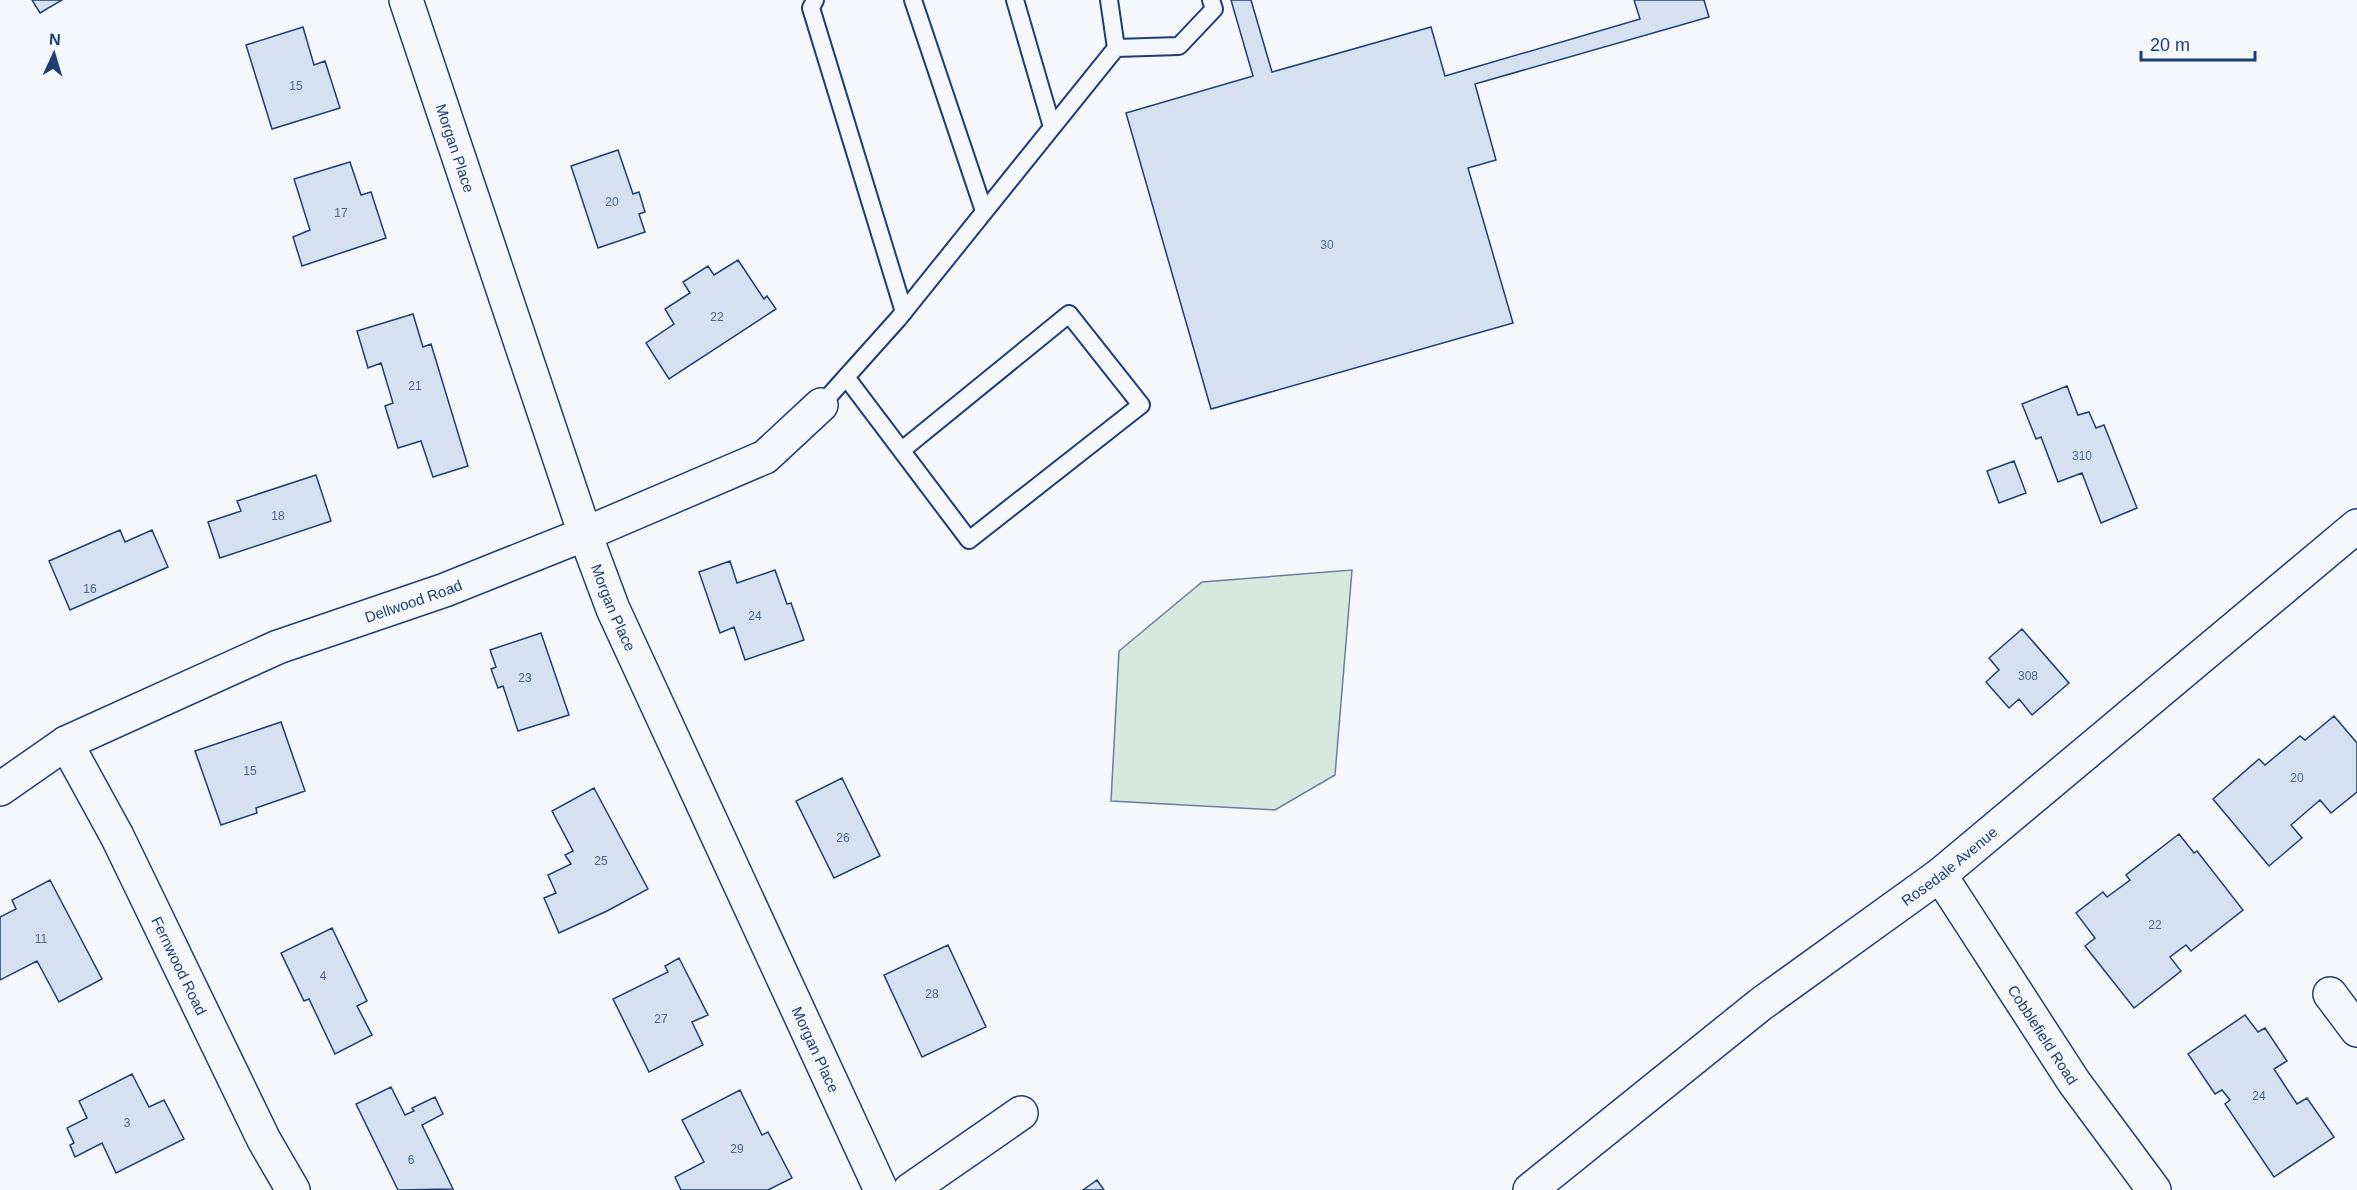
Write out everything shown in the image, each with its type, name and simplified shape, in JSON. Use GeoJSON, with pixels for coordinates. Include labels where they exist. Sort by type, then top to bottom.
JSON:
{"type":"FeatureCollection","features":[{"type":"Feature","properties":{"kind":"street","name":"Morgan Place"},"geometry":{"type":"LineString","coordinates":[[406,0],[585,534],[613,609],[881,1190]]}},
{"type":"Feature","properties":{"kind":"street","name":"Dellwood Road"},"geometry":{"type":"LineString","coordinates":[[0,789],[66,743],[278,647],[445,590],[585,534],[765,457],[821,405]]}},
{"type":"Feature","properties":{"kind":"street","name":"Rosedale Avenue"},"geometry":{"type":"LineString","coordinates":[[1530,1190],[1761,1004],[1940,875],[2357,526]]}},
{"type":"Feature","properties":{"kind":"street","name":"Fernwood Road"},"geometry":{"type":"LineString","coordinates":[[66,743],[117,836],[264,1140],[293,1190]]}},
{"type":"Feature","properties":{"kind":"street","name":"Cobblefield Road"},"geometry":{"type":"LineString","coordinates":[[1940,875],[2074,1083],[2154,1190]]}},
{"type":"Feature","properties":{"kind":"street"},"geometry":{"type":"LineString","coordinates":[[2330,994],[2357,1030]]}},
{"type":"Feature","properties":{"kind":"street"},"geometry":{"type":"LineString","coordinates":[[910,1190],[1021,1113]]}},
{"type":"Feature","properties":{"kind":"lane"},"geometry":{"type":"LineString","coordinates":[[913,0],[984,211]]}},
{"type":"Feature","properties":{"kind":"lane"},"geometry":{"type":"LineString","coordinates":[[1015,0],[1052,127]]}},
{"type":"Feature","properties":{"kind":"lane"},"geometry":{"type":"LineString","coordinates":[[821,405],[904,312],[1116,48],[1109,0]]}},
{"type":"Feature","properties":{"kind":"lane"},"geometry":{"type":"LineString","coordinates":[[1116,48],[1179,46],[1214,9],[1211,0]]}},
{"type":"Feature","properties":{"kind":"lane"},"geometry":{"type":"LineString","coordinates":[[813,4],[904,312]]}},
{"type":"Feature","properties":{"kind":"lane"},"geometry":{"type":"LineString","coordinates":[[846,377],[969,540],[1141,405],[1069,314],[902,450]]}},
{"type":"Feature","properties":{"kind":"shaded area"},"geometry":{"type":"Polygon","coordinates":[[[1352,570],[1335,775],[1275,810],[1111,801],[1119,651],[1202,582],[1352,570]]]}},
{"type":"Feature","properties":{"kind":"building"},"geometry":{"type":"Polygon","coordinates":[[[32,0],[62,0],[40,13],[32,0]]]}},
{"type":"Feature","properties":{"kind":"building"},"geometry":{"type":"Polygon","coordinates":[[[1231,0],[1251,0],[1272,72],[1431,27],[1445,76],[1640,19],[1634,0],[1704,0],[1709,17],[1475,84],[1496,160],[1468,168],[1513,323],[1211,409],[1126,113],[1253,76],[1231,0]]]}},
{"type":"Feature","properties":{"kind":"building"},"geometry":{"type":"Polygon","coordinates":[[[303,27],[314,65],[325,61],[340,108],[272,129],[246,45],[303,27]]]}},
{"type":"Feature","properties":{"kind":"building"},"geometry":{"type":"Polygon","coordinates":[[[618,150],[633,194],[639,192],[645,212],[639,214],[645,232],[598,248],[571,166],[618,150]]]}},
{"type":"Feature","properties":{"kind":"building"},"geometry":{"type":"Polygon","coordinates":[[[350,162],[361,195],[371,192],[386,238],[302,266],[293,237],[310,230],[294,179],[350,162]]]}},
{"type":"Feature","properties":{"kind":"building"},"geometry":{"type":"Polygon","coordinates":[[[738,260],[764,299],[767,296],[776,309],[669,379],[646,343],[674,324],[665,309],[690,293],[683,282],[708,266],[714,275],[738,260]]]}},
{"type":"Feature","properties":{"kind":"building"},"geometry":{"type":"Polygon","coordinates":[[[413,314],[423,347],[431,344],[468,466],[433,477],[421,441],[398,448],[385,406],[393,403],[381,363],[368,368],[357,331],[413,314]]]}},
{"type":"Feature","properties":{"kind":"building"},"geometry":{"type":"Polygon","coordinates":[[[2067,386],[2078,415],[2089,412],[2096,428],[2104,425],[2137,508],[2101,523],[2082,473],[2058,482],[2041,437],[2036,439],[2022,404],[2067,386]]]}},
{"type":"Feature","properties":{"kind":"building"},"geometry":{"type":"Polygon","coordinates":[[[2014,461],[2026,493],[1999,503],[1987,471],[2014,461]]]}},
{"type":"Feature","properties":{"kind":"building"},"geometry":{"type":"Polygon","coordinates":[[[316,475],[331,521],[220,558],[208,522],[241,511],[237,501],[316,475]]]}},
{"type":"Feature","properties":{"kind":"building"},"geometry":{"type":"Polygon","coordinates":[[[120,530],[125,542],[152,530],[168,567],[70,610],[49,561],[120,530]]]}},
{"type":"Feature","properties":{"kind":"building"},"geometry":{"type":"Polygon","coordinates":[[[730,561],[737,583],[775,570],[787,604],[791,603],[804,640],[745,660],[734,627],[720,633],[699,572],[730,561]]]}},
{"type":"Feature","properties":{"kind":"building"},"geometry":{"type":"Polygon","coordinates":[[[2022,629],[2069,683],[2032,715],[2019,699],[2009,708],[1986,682],[1999,670],[1989,658],[2022,629]]]}},
{"type":"Feature","properties":{"kind":"building"},"geometry":{"type":"Polygon","coordinates":[[[541,633],[569,715],[518,731],[503,686],[498,688],[491,669],[496,667],[490,650],[541,633]]]}},
{"type":"Feature","properties":{"kind":"building"},"geometry":{"type":"Polygon","coordinates":[[[2334,716],[2357,743],[2357,792],[2331,813],[2320,800],[2291,825],[2302,838],[2269,866],[2213,799],[2259,759],[2265,765],[2300,736],[2305,740],[2334,716]]]}},
{"type":"Feature","properties":{"kind":"building"},"geometry":{"type":"Polygon","coordinates":[[[281,722],[305,791],[256,808],[257,813],[221,825],[195,751],[281,722]]]}},
{"type":"Feature","properties":{"kind":"building"},"geometry":{"type":"Polygon","coordinates":[[[842,778],[880,856],[834,878],[796,801],[842,778]]]}},
{"type":"Feature","properties":{"kind":"building"},"geometry":{"type":"Polygon","coordinates":[[[594,788],[648,889],[559,933],[544,898],[556,893],[548,875],[571,864],[565,855],[573,851],[552,811],[594,788]]]}},
{"type":"Feature","properties":{"kind":"building"},"geometry":{"type":"Polygon","coordinates":[[[2179,834],[2194,853],[2197,851],[2243,910],[2191,951],[2186,945],[2170,957],[2181,971],[2134,1008],[2085,946],[2095,938],[2076,913],[2103,892],[2107,897],[2130,880],[2126,875],[2179,834]]]}},
{"type":"Feature","properties":{"kind":"building"},"geometry":{"type":"Polygon","coordinates":[[[50,880],[102,979],[59,1002],[37,961],[0,980],[0,917],[16,909],[12,900],[50,880]]]}},
{"type":"Feature","properties":{"kind":"building"},"geometry":{"type":"Polygon","coordinates":[[[332,928],[367,1001],[357,1006],[372,1035],[335,1054],[309,999],[304,1001],[281,953],[332,928]]]}},
{"type":"Feature","properties":{"kind":"building"},"geometry":{"type":"Polygon","coordinates":[[[948,945],[986,1027],[922,1057],[884,975],[948,945]]]}},
{"type":"Feature","properties":{"kind":"building"},"geometry":{"type":"Polygon","coordinates":[[[679,958],[708,1015],[692,1022],[703,1045],[649,1072],[613,999],[668,972],[665,966],[679,958]]]}},
{"type":"Feature","properties":{"kind":"building"},"geometry":{"type":"Polygon","coordinates":[[[2245,1015],[2258,1032],[2265,1028],[2287,1061],[2274,1069],[2297,1104],[2307,1098],[2334,1137],[2274,1177],[2225,1104],[2230,1100],[2222,1090],[2215,1094],[2188,1054],[2245,1015]]]}},
{"type":"Feature","properties":{"kind":"building"},"geometry":{"type":"Polygon","coordinates":[[[132,1074],[149,1107],[164,1100],[184,1139],[116,1173],[102,1143],[75,1157],[70,1145],[74,1143],[67,1128],[87,1118],[79,1101],[132,1074]]]}},
{"type":"Feature","properties":{"kind":"building"},"geometry":{"type":"Polygon","coordinates":[[[391,1087],[405,1115],[414,1111],[412,1108],[435,1097],[443,1114],[422,1125],[453,1189],[398,1190],[356,1104],[391,1087]]]}},
{"type":"Feature","properties":{"kind":"building"},"geometry":{"type":"Polygon","coordinates":[[[740,1090],[762,1135],[768,1132],[792,1178],[768,1190],[681,1190],[675,1177],[704,1162],[682,1120],[740,1090]]]}},
{"type":"Feature","properties":{"kind":"building"},"geometry":{"type":"Polygon","coordinates":[[[1097,1180],[1104,1190],[1083,1190],[1097,1180]]]}}]}
